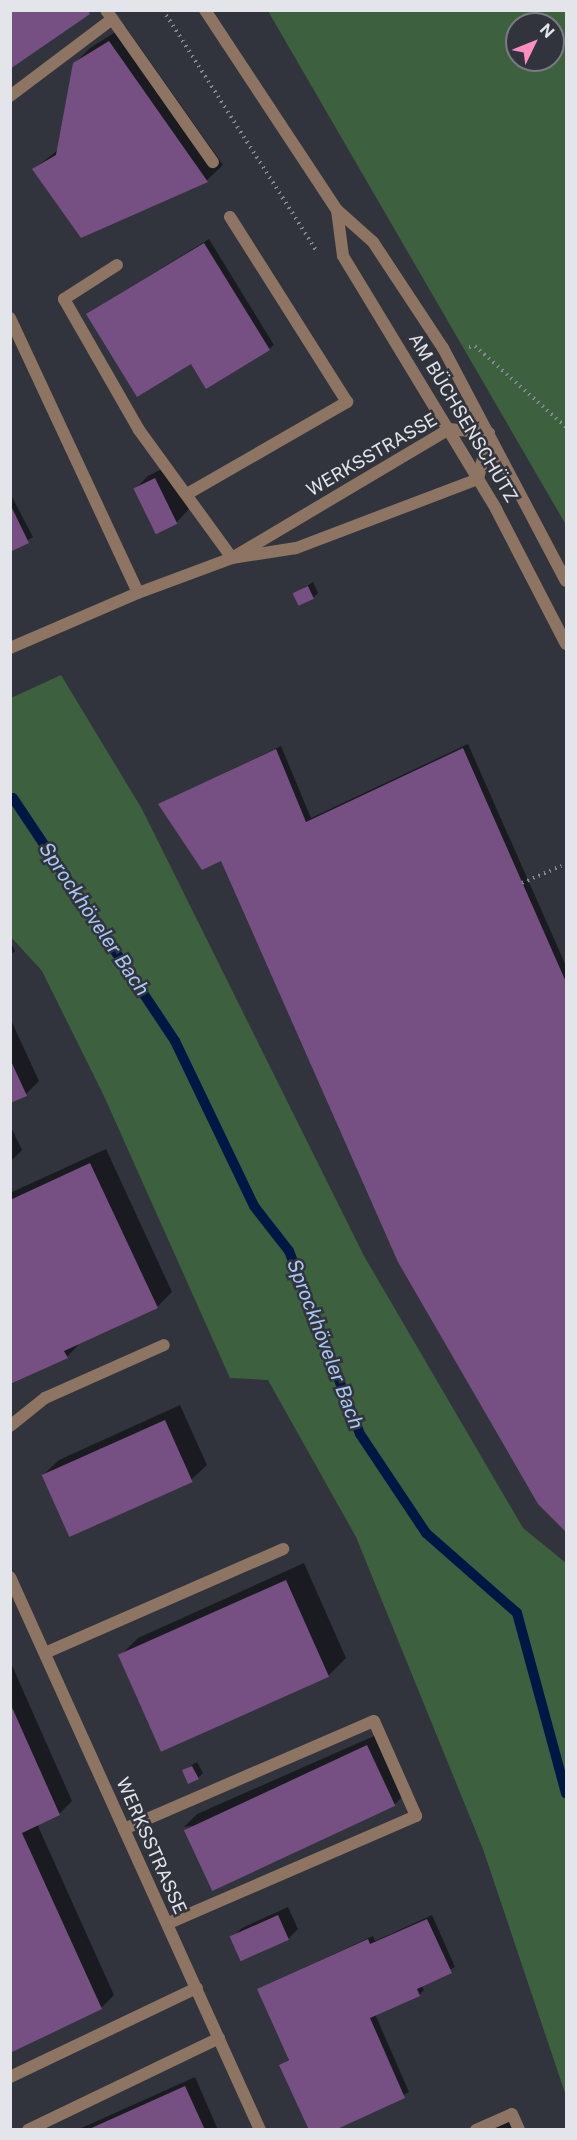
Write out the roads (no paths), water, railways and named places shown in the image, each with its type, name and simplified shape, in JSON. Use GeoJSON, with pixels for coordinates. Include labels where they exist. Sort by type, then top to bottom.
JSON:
{"type":"FeatureCollection","features":[{"type":"Feature","properties":{"kind":"street","name":"AM BÜCHSENSCHÜTZ"},"geometry":{"type":"LineString","coordinates":[[205,10],[337,210],[373,242],[443,348],[567,580]]}},
{"type":"Feature","properties":{"kind":"street"},"geometry":{"type":"LineString","coordinates":[[10,96],[109,15],[213,162]]}},
{"type":"Feature","properties":{"kind":"street","name":"AM BÜCHSENSCHÜTZ"},"geometry":{"type":"LineString","coordinates":[[337,210],[343,256],[478,479],[567,644]]}},
{"type":"Feature","properties":{"kind":"street"},"geometry":{"type":"LineString","coordinates":[[187,494],[346,402],[230,217]]}},
{"type":"Feature","properties":{"kind":"street"},"geometry":{"type":"LineString","coordinates":[[117,265],[64,299],[139,430],[232,558]]}},
{"type":"Feature","properties":{"kind":"street"},"geometry":{"type":"LineString","coordinates":[[10,318],[138,593]]}},
{"type":"Feature","properties":{"kind":"street","name":"WERKSSTRASSE"},"geometry":{"type":"LineString","coordinates":[[10,648],[138,593],[232,558],[449,429],[489,433]]}},
{"type":"Feature","properties":{"kind":"street"},"geometry":{"type":"LineString","coordinates":[[478,479],[489,433]]}},
{"type":"Feature","properties":{"kind":"street","name":"WERKSSTRASSE"},"geometry":{"type":"LineString","coordinates":[[232,558],[296,548],[478,479]]}},
{"type":"Feature","properties":{"kind":"street"},"geometry":{"type":"LineString","coordinates":[[10,1426],[45,1398],[164,1345]]}},
{"type":"Feature","properties":{"kind":"street"},"geometry":{"type":"LineString","coordinates":[[45,1653],[283,1549]]}},
{"type":"Feature","properties":{"kind":"street","name":"WERKSSTRASSE"},"geometry":{"type":"LineString","coordinates":[[10,1577],[260,2130]]}},
{"type":"Feature","properties":{"kind":"street"},"geometry":{"type":"LineString","coordinates":[[124,1829],[375,1721],[416,1816],[167,1924]]}},
{"type":"Feature","properties":{"kind":"street"},"geometry":{"type":"LineString","coordinates":[[10,2077],[196,1988]]}},
{"type":"Feature","properties":{"kind":"street"},"geometry":{"type":"LineString","coordinates":[[28,2130],[219,2038]]}},
{"type":"Feature","properties":{"kind":"street"},"geometry":{"type":"LineString","coordinates":[[476,2130],[512,2114],[519,2130]]}},
{"type":"Feature","properties":{"kind":"waterway","name":"Sprockhöveler Bach"},"geometry":{"type":"LineString","coordinates":[[13,798],[175,1041],[254,1206],[289,1251],[360,1434],[426,1533],[517,1613],[566,1793]]}}]}
